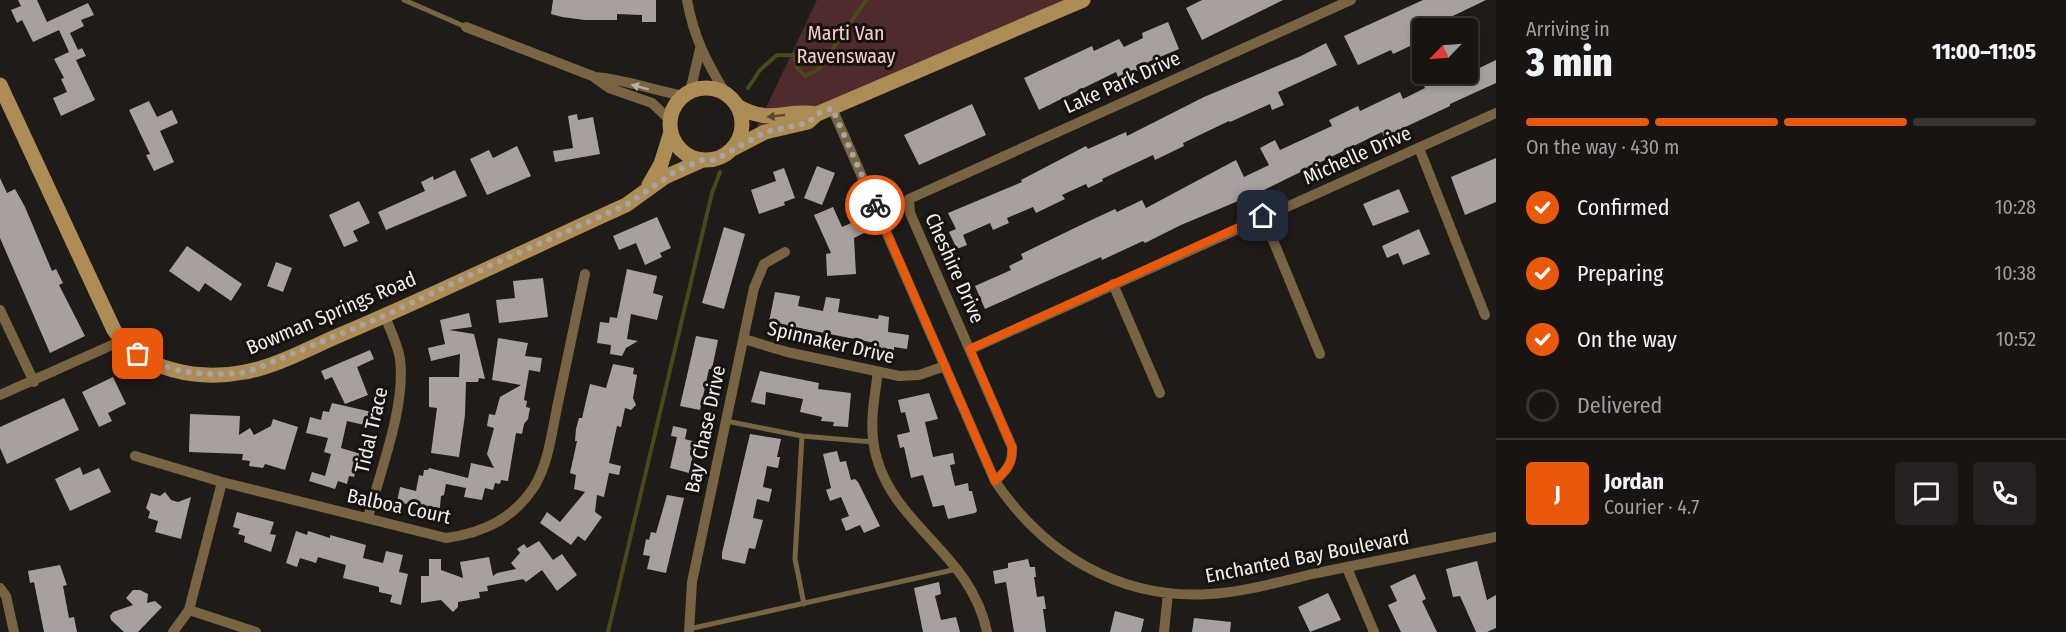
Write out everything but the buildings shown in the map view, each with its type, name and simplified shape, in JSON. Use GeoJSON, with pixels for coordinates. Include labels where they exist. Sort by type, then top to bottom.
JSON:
{"type":"FeatureCollection","features":[{"type":"Feature","properties":{"kind":"street"},"geometry":{"type":"LineString","coordinates":[[687,0],[693,31],[700,49],[726,94],[737,106],[764,117],[806,112],[817,114]]}},
{"type":"Feature","properties":{"kind":"street"},"geometry":{"type":"LineString","coordinates":[[700,49],[687,94],[674,109],[671,126],[675,142],[682,151],[692,158],[715,160],[765,132],[808,123],[817,114],[1083,0]]}},
{"type":"Feature","properties":{"kind":"street","name":"Lake Park Drive"},"geometry":{"type":"LineString","coordinates":[[909,198],[1352,0]]}},
{"type":"Feature","properties":{"kind":"street"},"geometry":{"type":"LineString","coordinates":[[466,27],[595,77],[609,88],[652,103],[671,126]]}},
{"type":"Feature","properties":{"kind":"street"},"geometry":{"type":"LineString","coordinates":[[595,77],[612,78],[649,89],[687,94],[702,88],[714,89],[726,94]]}},
{"type":"Feature","properties":{"kind":"street","name":"Bowman Springs Road"},"geometry":{"type":"LineString","coordinates":[[0,85],[121,341],[138,354],[164,368],[189,373],[223,375],[248,372],[384,316],[626,205],[679,169],[703,160]]}},
{"type":"Feature","properties":{"kind":"street"},"geometry":{"type":"LineString","coordinates":[[734,148],[740,138],[742,126],[737,106]]}},
{"type":"Feature","properties":{"kind":"street","name":"Enchanted Bay Boulevard"},"geometry":{"type":"LineString","coordinates":[[832,108],[995,481],[1028,524],[1048,543],[1085,567],[1126,583],[1168,594],[1219,593],[1496,537]]}},
{"type":"Feature","properties":{"kind":"street","name":"Michelle Drive"},"geometry":{"type":"LineString","coordinates":[[970,349],[1496,113]]}},
{"type":"Feature","properties":{"kind":"street","name":"Bowman Springs Road"},"geometry":{"type":"LineString","coordinates":[[646,191],[661,164],[671,126]]}},
{"type":"Feature","properties":{"kind":"street"},"geometry":{"type":"LineString","coordinates":[[1419,148],[1485,315]]}},
{"type":"Feature","properties":{"kind":"street","name":"Cheshire Drive"},"geometry":{"type":"LineString","coordinates":[[909,198],[910,213],[1012,447],[1013,460],[1007,470],[995,481]]}},
{"type":"Feature","properties":{"kind":"street"},"geometry":{"type":"LineString","coordinates":[[1263,216],[1320,354]]}},
{"type":"Feature","properties":{"kind":"street","name":"Bay Chase Drive"},"geometry":{"type":"LineString","coordinates":[[689,630],[692,582],[724,421],[754,288],[759,272],[771,259],[785,252]]}},
{"type":"Feature","properties":{"kind":"street","name":"Balboa Court"},"geometry":{"type":"LineString","coordinates":[[135,456],[222,482],[446,538],[472,534],[498,522],[516,507],[534,486],[547,455],[585,274]]}},
{"type":"Feature","properties":{"kind":"street"},"geometry":{"type":"LineString","coordinates":[[1113,284],[1160,393]]}},
{"type":"Feature","properties":{"kind":"street"},"geometry":{"type":"LineString","coordinates":[[0,310],[34,382]]}},
{"type":"Feature","properties":{"kind":"street","name":"Tidal Trace"},"geometry":{"type":"LineString","coordinates":[[368,518],[398,405],[401,382],[400,357],[384,316]]}},
{"type":"Feature","properties":{"kind":"street","name":"Spinnaker Drive"},"geometry":{"type":"LineString","coordinates":[[744,339],[787,352],[899,376],[919,375],[945,366]]}},
{"type":"Feature","properties":{"kind":"street"},"geometry":{"type":"LineString","coordinates":[[0,395],[34,382],[121,341]]}},
{"type":"Feature","properties":{"kind":"street"},"geometry":{"type":"LineString","coordinates":[[878,372],[872,426],[873,442],[881,472],[899,502],[959,569],[980,608],[987,632]]}},
{"type":"Feature","properties":{"kind":"street"},"geometry":{"type":"LineString","coordinates":[[173,632],[189,610],[222,482]]}},
{"type":"Feature","properties":{"kind":"street"},"geometry":{"type":"LineString","coordinates":[[1347,568],[1374,632]]}},
{"type":"Feature","properties":{"kind":"street"},"geometry":{"type":"LineString","coordinates":[[0,588],[6,596],[14,632]]}},
{"type":"Feature","properties":{"kind":"street"},"geometry":{"type":"LineString","coordinates":[[1164,632],[1168,594]]}},
{"type":"Feature","properties":{"kind":"street"},"geometry":{"type":"LineString","coordinates":[[189,610],[256,632]]}},
{"type":"Feature","properties":{"kind":"lane"},"geometry":{"type":"LineString","coordinates":[[404,0],[466,27]]}},
{"type":"Feature","properties":{"kind":"lane"},"geometry":{"type":"LineString","coordinates":[[724,421],[802,436],[873,442]]}},
{"type":"Feature","properties":{"kind":"lane"},"geometry":{"type":"LineString","coordinates":[[802,436],[795,559],[804,604]]}},
{"type":"Feature","properties":{"kind":"lane"},"geometry":{"type":"LineString","coordinates":[[689,630],[959,569]]}},
{"type":"Feature","properties":{"kind":"green space","name":"Marti Van Ravenswaay"},"geometry":{"type":"Polygon","coordinates":[[[817,0],[1068,0],[754,133],[817,0]]]}},
{"type":"Feature","properties":{"kind":"waterway"},"geometry":{"type":"LineString","coordinates":[[748,88],[760,70],[777,55],[794,55],[797,67],[805,76],[819,69],[866,0]]}},
{"type":"Feature","properties":{"kind":"waterway"},"geometry":{"type":"LineString","coordinates":[[608,632],[712,193],[720,172]]}},
{"type":"Feature","properties":{"kind":"way so far"},"geometry":{"type":"LineString","coordinates":[[138,354],[164,368],[189,373],[223,375],[248,372],[384,316],[626,205],[679,169],[703,160],[715,160],[765,132],[808,123],[817,114],[832,108],[875,205]]}},
{"type":"Feature","properties":{"kind":"route"},"geometry":{"type":"LineString","coordinates":[[875,205],[995,481],[1007,470],[1013,460],[1012,447],[970,349],[1263,216]]}}]}
